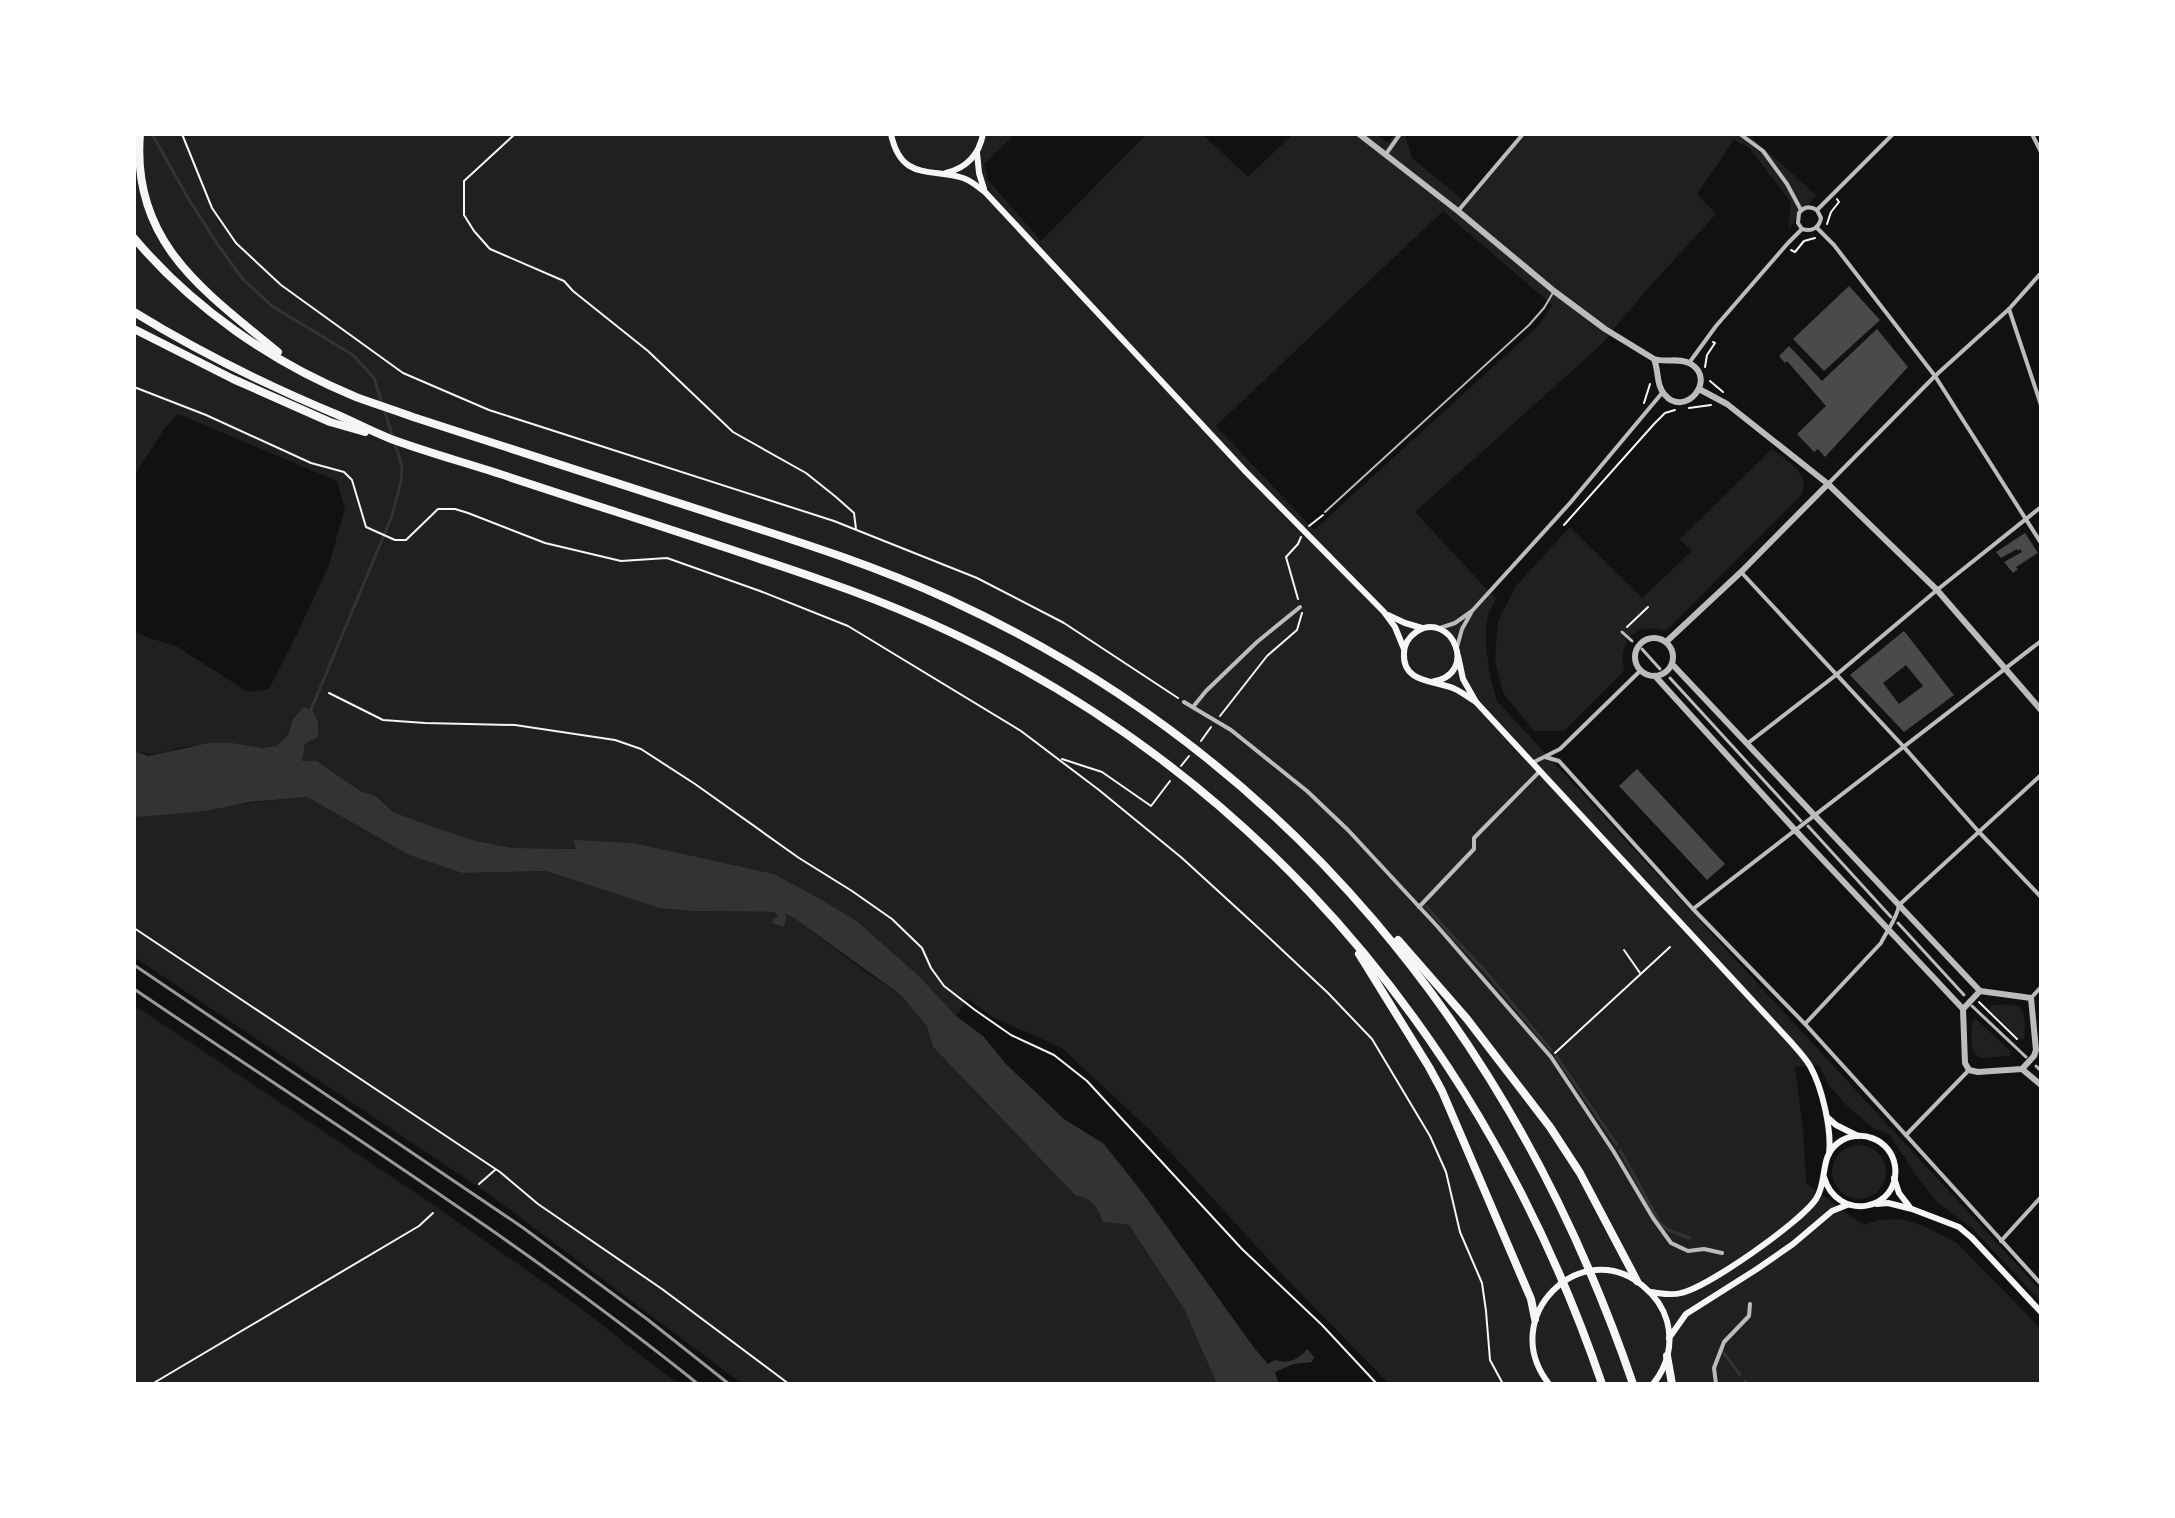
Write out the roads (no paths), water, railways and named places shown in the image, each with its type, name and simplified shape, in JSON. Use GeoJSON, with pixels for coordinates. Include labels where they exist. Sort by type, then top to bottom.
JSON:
{"type":"FeatureCollection","features":[{"type":"Feature","properties":{"kind":"highway"},"geometry":{"type":"LineString","coordinates":[[140,134],[140,169],[145,193],[156,224],[172,253],[205,291],[297,369]]}},
{"type":"Feature","properties":{"kind":"highway"},"geometry":{"type":"LineString","coordinates":[[134,238],[208,311],[297,369],[356,397],[843,557],[917,586],[1055,654],[1149,715],[1205,757],[1294,834],[1402,943],[1438,984],[1550,1127],[1580,1173],[1637,1281]]}},
{"type":"Feature","properties":{"kind":"highway"},"geometry":{"type":"LineString","coordinates":[[134,312],[234,369],[389,438]]}},
{"type":"Feature","properties":{"kind":"highway"},"geometry":{"type":"LineString","coordinates":[[134,329],[233,379],[330,422],[389,438],[830,583],[903,611],[985,649],[1104,718],[1187,779],[1278,860],[1339,923],[1410,1010],[1495,1143],[1548,1248],[1602,1384]]}},
{"type":"Feature","properties":{"kind":"highway"},"geometry":{"type":"LineString","coordinates":[[1363,906],[1430,988],[1514,1117],[1584,1257],[1633,1384]]}},
{"type":"Feature","properties":{"kind":"highway"},"geometry":{"type":"LineString","coordinates":[[1339,923],[1442,1091],[1528,1294],[1535,1319]]}},
{"type":"Feature","properties":{"kind":"highway"},"geometry":{"type":"LineString","coordinates":[[1667,1356],[1672,1384]]}},
{"type":"Feature","properties":{"kind":"main road"},"geometry":{"type":"LineString","coordinates":[[891,134],[897,152],[910,166],[928,173],[970,181],[985,192],[1302,531],[1384,612],[1395,627],[1410,672],[1419,679],[1453,688],[1476,702]]}},
{"type":"Feature","properties":{"kind":"main road"},"geometry":{"type":"LineString","coordinates":[[942,174],[962,167],[976,153],[983,134]]}},
{"type":"Feature","properties":{"kind":"main road"},"geometry":{"type":"LineString","coordinates":[[976,153],[985,192]]}},
{"type":"Feature","properties":{"kind":"main road"},"geometry":{"type":"LineString","coordinates":[[1384,612],[1405,623],[1438,629],[1449,635],[1457,647],[1463,679],[1476,702],[1802,1054],[1813,1071],[1831,1135],[1821,1189],[1810,1206],[1749,1255],[1686,1292],[1650,1292]]}},
{"type":"Feature","properties":{"kind":"main road"},"geometry":{"type":"LineString","coordinates":[[1404,649],[1412,635],[1426,628]]}},
{"type":"Feature","properties":{"kind":"main road"},"geometry":{"type":"LineString","coordinates":[[1431,682],[1449,674],[1458,656]]}},
{"type":"Feature","properties":{"kind":"main road"},"geometry":{"type":"LineString","coordinates":[[1827,1117],[1836,1125],[1859,1136],[1875,1139],[1888,1149],[1894,1161],[1894,1178],[1899,1193],[1912,1209]]}},
{"type":"Feature","properties":{"kind":"main road"},"geometry":{"type":"LineString","coordinates":[[1829,1154],[1841,1141],[1859,1136]]}},
{"type":"Feature","properties":{"kind":"main road"},"geometry":{"type":"LineString","coordinates":[[1824,1177],[1833,1194],[1849,1205]]}},
{"type":"Feature","properties":{"kind":"main road"},"geometry":{"type":"LineString","coordinates":[[1873,1204],[1887,1193],[1894,1178]]}},
{"type":"Feature","properties":{"kind":"main road"},"geometry":{"type":"LineString","coordinates":[[1669,1338],[1678,1323],[1693,1309],[1793,1244],[1832,1211],[1849,1205],[1888,1203],[1959,1227],[2041,1312]]}},
{"type":"Feature","properties":{"kind":"main road"},"geometry":{"type":"LineString","coordinates":[[1549,1384],[1538,1367],[1534,1351],[1535,1319],[1549,1295],[1565,1280],[1591,1272],[1608,1271],[1637,1281],[1650,1292],[1663,1311],[1669,1338],[1667,1356],[1653,1384]]}},
{"type":"Feature","properties":{"kind":"street"},"geometry":{"type":"LineString","coordinates":[[1359,134],[1605,329],[1654,359],[1689,363],[1696,368],[1700,376],[1695,396],[1684,402],[1672,401],[1662,393],[1654,359]]}},
{"type":"Feature","properties":{"kind":"street"},"geometry":{"type":"LineString","coordinates":[[1386,154],[1400,134]]}},
{"type":"Feature","properties":{"kind":"street"},"geometry":{"type":"LineString","coordinates":[[1458,211],[1523,134]]}},
{"type":"Feature","properties":{"kind":"street"},"geometry":{"type":"LineString","coordinates":[[1740,134],[1763,151],[1801,210]]}},
{"type":"Feature","properties":{"kind":"street"},"geometry":{"type":"LineString","coordinates":[[1817,210],[1893,134]]}},
{"type":"Feature","properties":{"kind":"street"},"geometry":{"type":"LineString","coordinates":[[2032,134],[2041,152]]}},
{"type":"Feature","properties":{"kind":"street"},"geometry":{"type":"LineString","coordinates":[[1801,210],[1811,207],[1817,210],[1821,218],[1817,228],[1802,229]]}},
{"type":"Feature","properties":{"kind":"street"},"geometry":{"type":"LineString","coordinates":[[1801,210],[1797,220],[1802,229]]}},
{"type":"Feature","properties":{"kind":"street"},"geometry":{"type":"LineString","coordinates":[[1817,228],[1834,245],[1935,376],[2041,543]]}},
{"type":"Feature","properties":{"kind":"street"},"geometry":{"type":"LineString","coordinates":[[1689,363],[1726,314],[1802,229]]}},
{"type":"Feature","properties":{"kind":"street"},"geometry":{"type":"LineString","coordinates":[[1666,642],[1741,572],[1935,376],[2009,309],[2041,273]]}},
{"type":"Feature","properties":{"kind":"street"},"geometry":{"type":"LineString","coordinates":[[2009,309],[2041,405]]}},
{"type":"Feature","properties":{"kind":"street"},"geometry":{"type":"LineString","coordinates":[[1660,377],[1665,366],[1674,362]]}},
{"type":"Feature","properties":{"kind":"street"},"geometry":{"type":"LineString","coordinates":[[1699,389],[1727,404],[1828,484],[1937,590],[2041,710]]}},
{"type":"Feature","properties":{"kind":"street"},"geometry":{"type":"LineString","coordinates":[[1438,629],[1455,623],[1472,611],[1570,503],[1662,393]]}},
{"type":"Feature","properties":{"kind":"street"},"geometry":{"type":"LineString","coordinates":[[1747,745],[2041,507]]}},
{"type":"Feature","properties":{"kind":"street"},"geometry":{"type":"LineString","coordinates":[[1741,572],[2041,897]]}},
{"type":"Feature","properties":{"kind":"street"},"geometry":{"type":"LineString","coordinates":[[1193,707],[1257,642],[1300,607]]}},
{"type":"Feature","properties":{"kind":"street"},"geometry":{"type":"LineString","coordinates":[[1457,647],[1472,611]]}},
{"type":"Feature","properties":{"kind":"street"},"geometry":{"type":"LineString","coordinates":[[1623,630],[1632,641]]}},
{"type":"Feature","properties":{"kind":"street"},"geometry":{"type":"LineString","coordinates":[[1655,637],[1666,642],[1673,652],[1672,664],[1666,673],[1649,676],[1640,671],[1634,657],[1639,645],[1655,637]]}},
{"type":"Feature","properties":{"kind":"street"},"geometry":{"type":"LineString","coordinates":[[1693,909],[2041,641]]}},
{"type":"Feature","properties":{"kind":"street"},"geometry":{"type":"LineString","coordinates":[[1642,649],[1660,669]]}},
{"type":"Feature","properties":{"kind":"street"},"geometry":{"type":"LineString","coordinates":[[1672,664],[1980,991],[2031,998]]}},
{"type":"Feature","properties":{"kind":"street"},"geometry":{"type":"LineString","coordinates":[[1532,763],[1560,749],[1640,671]]}},
{"type":"Feature","properties":{"kind":"street"},"geometry":{"type":"LineString","coordinates":[[1655,676],[1963,1009],[1965,1063],[1969,1070]]}},
{"type":"Feature","properties":{"kind":"street"},"geometry":{"type":"LineString","coordinates":[[1670,678],[1801,821]]}},
{"type":"Feature","properties":{"kind":"street"},"geometry":{"type":"LineString","coordinates":[[1184,702],[1231,730],[1307,791],[1348,830],[1419,907],[1551,1057],[1671,1243],[1688,1251],[1704,1249],[1722,1253]]}},
{"type":"Feature","properties":{"kind":"street"},"geometry":{"type":"LineString","coordinates":[[1559,761],[1560,749]]}},
{"type":"Feature","properties":{"kind":"street"},"geometry":{"type":"LineString","coordinates":[[1545,757],[1559,761],[1693,909],[1805,1024],[2041,1284]]}},
{"type":"Feature","properties":{"kind":"street"},"geometry":{"type":"LineString","coordinates":[[1419,907],[1474,849],[1474,838],[1540,771]]}},
{"type":"Feature","properties":{"kind":"street"},"geometry":{"type":"LineString","coordinates":[[1805,1024],[1881,943],[1898,913],[1899,905],[2041,775]]}},
{"type":"Feature","properties":{"kind":"street"},"geometry":{"type":"LineString","coordinates":[[1808,826],[1891,917]]}},
{"type":"Feature","properties":{"kind":"street"},"geometry":{"type":"LineString","coordinates":[[1898,923],[1964,995]]}},
{"type":"Feature","properties":{"kind":"street"},"geometry":{"type":"LineString","coordinates":[[2022,1069],[2034,1055],[2031,998],[2041,987]]}},
{"type":"Feature","properties":{"kind":"street"},"geometry":{"type":"LineString","coordinates":[[1963,1009],[1980,991]]}},
{"type":"Feature","properties":{"kind":"street"},"geometry":{"type":"LineString","coordinates":[[1972,1006],[2034,1055]]}},
{"type":"Feature","properties":{"kind":"street"},"geometry":{"type":"LineString","coordinates":[[2036,1066],[2041,1071]]}},
{"type":"Feature","properties":{"kind":"street"},"geometry":{"type":"LineString","coordinates":[[1906,1135],[1969,1070],[2022,1069],[2041,1085]]}},
{"type":"Feature","properties":{"kind":"street"},"geometry":{"type":"LineString","coordinates":[[2001,1241],[2041,1197]]}},
{"type":"Feature","properties":{"kind":"street"},"geometry":{"type":"LineString","coordinates":[[1716,1384],[1714,1368],[1724,1342],[1749,1316],[1750,1304]]}},
{"type":"Feature","properties":{"kind":"lane"},"geometry":{"type":"LineString","coordinates":[[1325,512],[1529,325],[1554,291]]}},
{"type":"Feature","properties":{"kind":"waterway"},"geometry":{"type":"LineString","coordinates":[[152,134],[188,198],[242,278],[272,306],[353,355],[374,378],[402,466],[392,516],[310,712]]}},
{"type":"Feature","properties":{"kind":"waterway"},"geometry":{"type":"LineString","coordinates":[[1426,906],[1551,1050]]}},
{"type":"Feature","properties":{"kind":"waterway"},"geometry":{"type":"LineString","coordinates":[[1556,1056],[1617,1145]]}},
{"type":"Feature","properties":{"kind":"waterway"},"geometry":{"type":"LineString","coordinates":[[1620,1150],[1660,1223],[1668,1230],[1690,1238]]}},
{"type":"Feature","properties":{"kind":"waterway"},"geometry":{"type":"LineString","coordinates":[[1723,1352],[1740,1375]]}},
{"type":"Feature","properties":{"kind":"railway"},"geometry":{"type":"LineString","coordinates":[[134,965],[522,1227],[729,1384]]}},
{"type":"Feature","properties":{"kind":"railway"},"geometry":{"type":"LineString","coordinates":[[134,989],[491,1230],[698,1384]]}}]}
